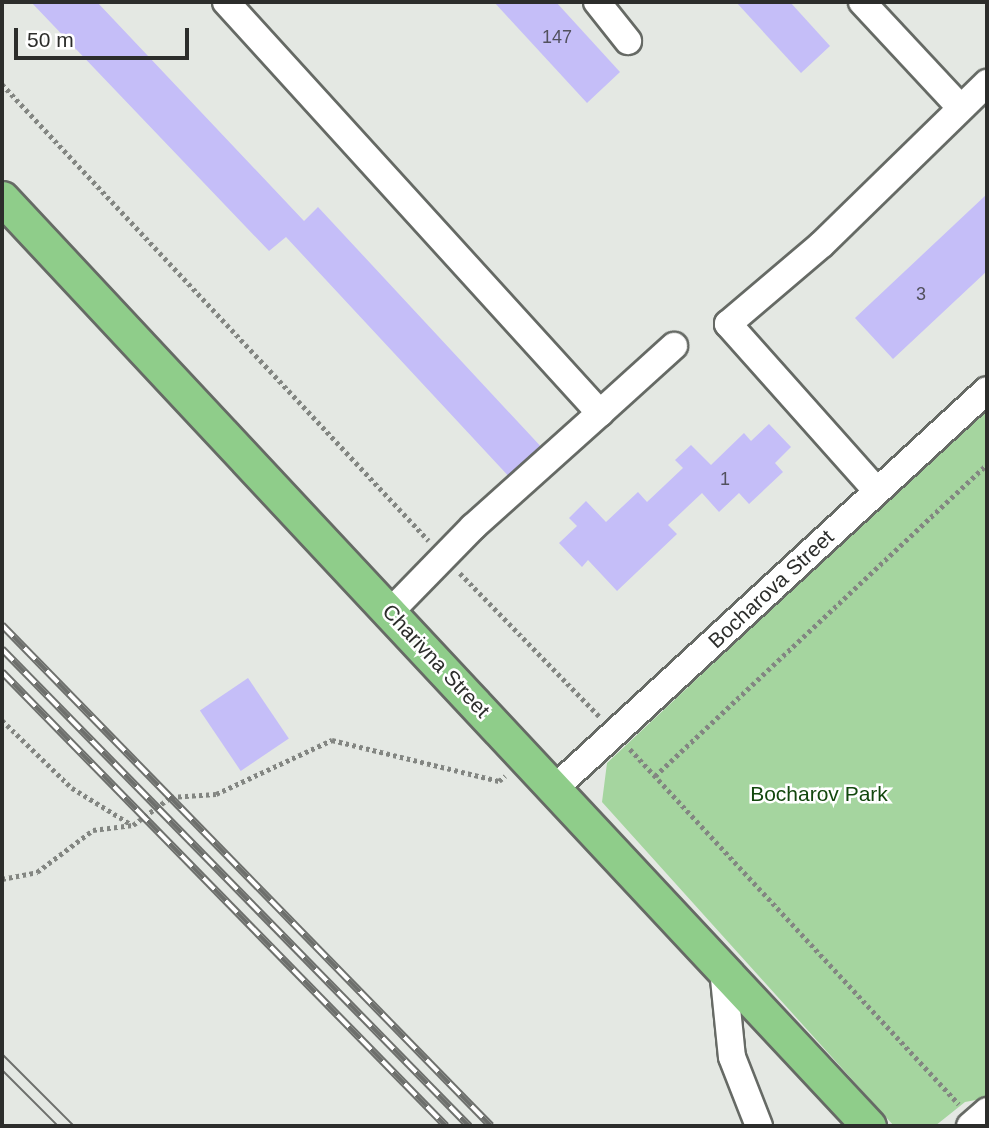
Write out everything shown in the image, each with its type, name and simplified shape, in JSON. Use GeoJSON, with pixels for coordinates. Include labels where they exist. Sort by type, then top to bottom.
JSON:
{"type":"FeatureCollection","features":[{"type":"Feature","properties":{"kind":"main road","name":"Charivna Street"},"geometry":{"type":"LineString","coordinates":[[2,198],[869,1126]]}},
{"type":"Feature","properties":{"kind":"street"},"geometry":{"type":"LineString","coordinates":[[226,2],[600,413]]}},
{"type":"Feature","properties":{"kind":"street"},"geometry":{"type":"LineString","coordinates":[[597,2],[628,41]]}},
{"type":"Feature","properties":{"kind":"street"},"geometry":{"type":"LineString","coordinates":[[862,2],[959,106]]}},
{"type":"Feature","properties":{"kind":"street"},"geometry":{"type":"LineString","coordinates":[[877,491],[728,324],[822,244],[959,106],[987,83]]}},
{"type":"Feature","properties":{"kind":"street"},"geometry":{"type":"LineString","coordinates":[[390,612],[444,557],[674,346]]}},
{"type":"Feature","properties":{"kind":"street","name":"Bocharova Street"},"geometry":{"type":"LineString","coordinates":[[555,788],[987,390]]}},
{"type":"Feature","properties":{"kind":"street"},"geometry":{"type":"LineString","coordinates":[[723,969],[733,1057],[759,1126]]}},
{"type":"Feature","properties":{"kind":"path"},"geometry":{"type":"LineString","coordinates":[[2,85],[444,557],[615,733],[977,1119]]}},
{"type":"Feature","properties":{"kind":"path"},"geometry":{"type":"LineString","coordinates":[[655,776],[987,464]]}},
{"type":"Feature","properties":{"kind":"path"},"geometry":{"type":"LineString","coordinates":[[2,720],[72,788],[133,825]]}},
{"type":"Feature","properties":{"kind":"path"},"geometry":{"type":"LineString","coordinates":[[2,880],[37,872],[93,830],[133,825],[171,797],[216,794],[332,740],[499,781],[528,759]]}},
{"type":"Feature","properties":{"kind":"green space","name":"Bocharov Park"},"geometry":{"type":"Polygon","coordinates":[[[987,407],[987,1098],[965,1102],[935,1126],[894,1126],[602,802],[607,763],[987,407]]]}},
{"type":"Feature","properties":{"kind":"building"},"geometry":{"type":"Polygon","coordinates":[[[31,2],[97,2],[304,221],[318,207],[545,451],[513,481],[286,237],[269,251],[31,2]]]}},
{"type":"Feature","properties":{"kind":"building"},"geometry":{"type":"Polygon","coordinates":[[[494,2],[556,2],[620,72],[587,103],[494,2]]]}},
{"type":"Feature","properties":{"kind":"building"},"geometry":{"type":"Polygon","coordinates":[[[736,2],[790,2],[830,46],[801,73],[736,2]]]}},
{"type":"Feature","properties":{"kind":"building"},"geometry":{"type":"Polygon","coordinates":[[[987,194],[987,271],[893,359],[855,318],[987,194]]]}},
{"type":"Feature","properties":{"kind":"building"},"geometry":{"type":"Polygon","coordinates":[[[769,424],[791,447],[775,463],[783,472],[749,504],[739,493],[719,512],[702,493],[668,525],[677,534],[617,591],[588,560],[582,567],[559,543],[577,526],[569,518],[586,501],[606,522],[638,492],[647,502],[683,468],[675,460],[691,445],[711,465],[744,433],[751,441],[769,424]]]}},
{"type":"Feature","properties":{"kind":"building"},"geometry":{"type":"Polygon","coordinates":[[[248,678],[289,739],[241,771],[200,710],[248,678]]]}},
{"type":"Feature","properties":{"kind":"tram line"},"geometry":{"type":"LineString","coordinates":[[2,1054],[74,1126]]}},
{"type":"Feature","properties":{"kind":"tram line"},"geometry":{"type":"LineString","coordinates":[[2,1070],[58,1126]]}},
{"type":"Feature","properties":{"kind":"railway"},"geometry":{"type":"LineString","coordinates":[[2,625],[491,1126]]}},
{"type":"Feature","properties":{"kind":"railway"},"geometry":{"type":"LineString","coordinates":[[2,649],[469,1126]]}},
{"type":"Feature","properties":{"kind":"railway"},"geometry":{"type":"LineString","coordinates":[[2,672],[446,1126]]}}]}
